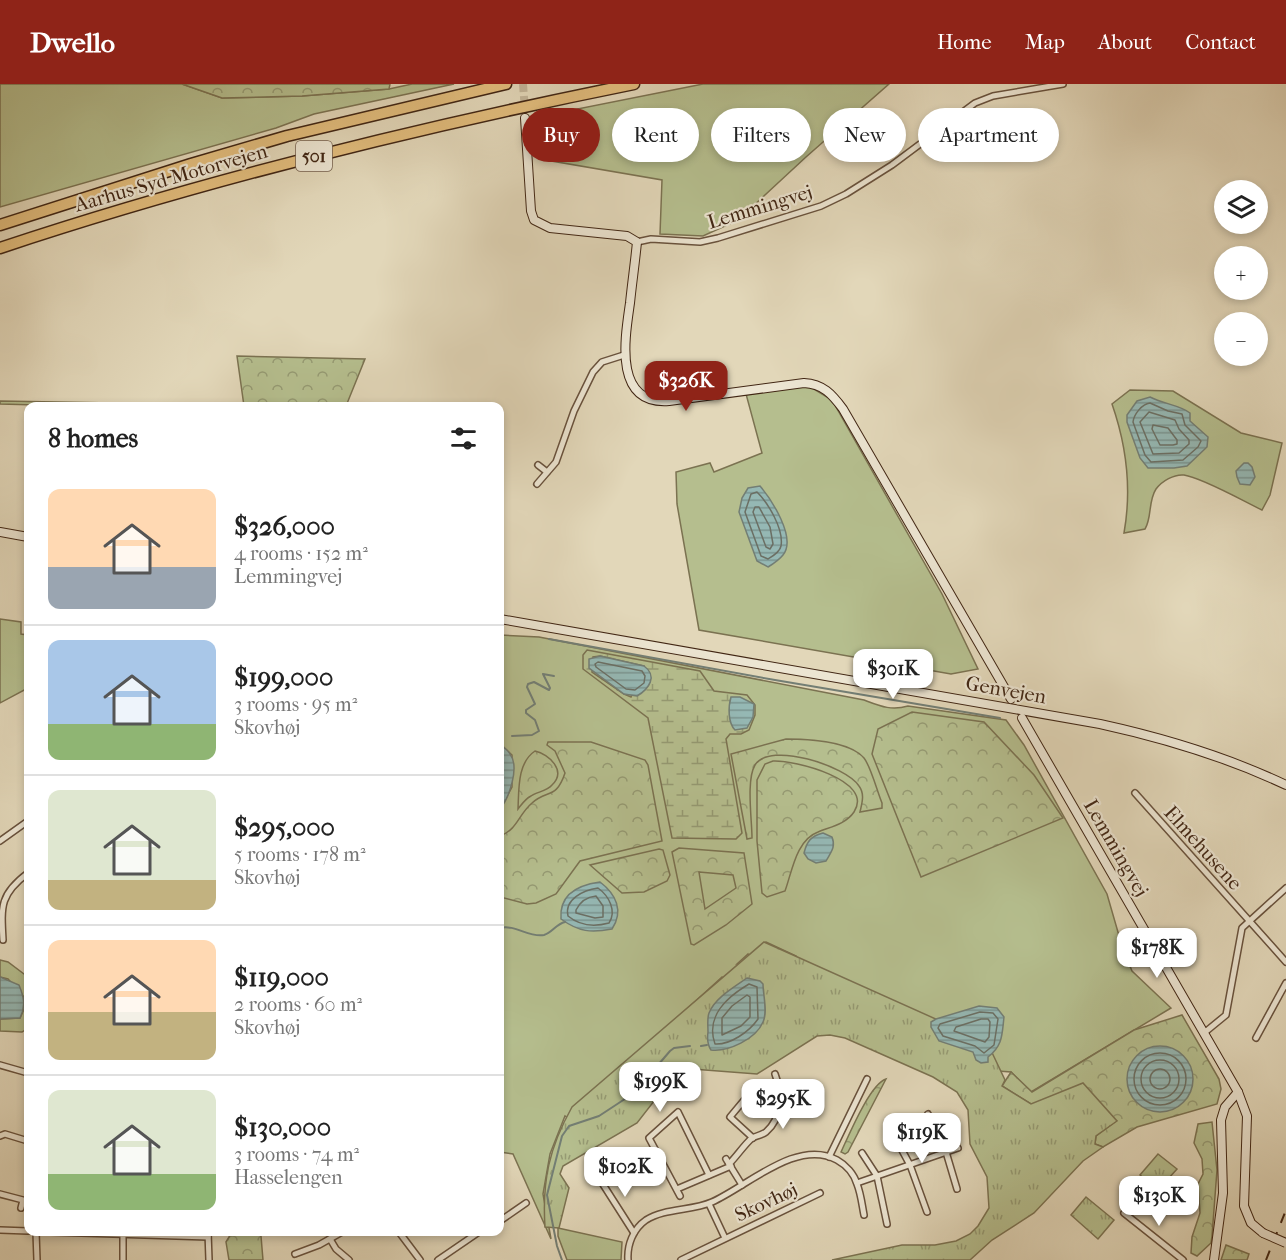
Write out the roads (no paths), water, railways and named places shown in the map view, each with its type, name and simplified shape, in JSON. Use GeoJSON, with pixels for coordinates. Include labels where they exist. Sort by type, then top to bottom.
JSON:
{"type":"FeatureCollection","features":[{"type":"Feature","properties":{"kind":"highway","name":"Aarhus Syd Motorvejen"},"geometry":{"type":"LineString","coordinates":[[0,225],[287,136],[506,84]]}},
{"type":"Feature","properties":{"kind":"highway","name":"Aarhus Syd Motorvejen"},"geometry":{"type":"LineString","coordinates":[[0,248],[198,187],[293,161],[472,118],[634,84]]}},
{"type":"Feature","properties":{"kind":"highway"},"geometry":{"type":"LineString","coordinates":[[0,217],[40,206],[59,206]]}},
{"type":"Feature","properties":{"kind":"street","name":"Lemmingvej"},"geometry":{"type":"LineString","coordinates":[[637,242],[651,239],[700,242],[820,206],[846,194],[892,165],[975,103],[993,96],[1063,84]]}},
{"type":"Feature","properties":{"kind":"street"},"geometry":{"type":"LineString","coordinates":[[528,162],[531,211],[534,220],[550,228],[627,236],[637,242],[624,355],[628,372],[637,390],[645,398],[658,402],[796,383],[810,383],[828,390],[843,409],[1011,699]]}},
{"type":"Feature","properties":{"kind":"street"},"geometry":{"type":"LineString","coordinates":[[537,484],[556,462],[574,411],[593,372],[602,362],[624,355]]}},
{"type":"Feature","properties":{"kind":"street"},"geometry":{"type":"LineString","coordinates":[[538,465],[547,472]]}},
{"type":"Feature","properties":{"kind":"street"},"geometry":{"type":"LineString","coordinates":[[0,531],[24,536]]}},
{"type":"Feature","properties":{"kind":"street","name":"Genvejen"},"geometry":{"type":"LineString","coordinates":[[504,620],[1090,722],[1190,747],[1286,785]]}},
{"type":"Feature","properties":{"kind":"street","name":"Lemmingvej"},"geometry":{"type":"LineString","coordinates":[[1022,718],[1238,1092],[1247,1116],[1244,1206],[1251,1223],[1263,1233],[1286,1243]]}},
{"type":"Feature","properties":{"kind":"street","name":"Elmehusene"},"geometry":{"type":"LineString","coordinates":[[1135,793],[1286,962]]}},
{"type":"Feature","properties":{"kind":"street"},"geometry":{"type":"LineString","coordinates":[[0,841],[24,824]]}},
{"type":"Feature","properties":{"kind":"street"},"geometry":{"type":"LineString","coordinates":[[3,940],[1,921],[3,904],[9,889],[24,876]]}},
{"type":"Feature","properties":{"kind":"street"},"geometry":{"type":"LineString","coordinates":[[1204,1033],[1226,1015],[1242,928],[1286,888]]}},
{"type":"Feature","properties":{"kind":"street"},"geometry":{"type":"LineString","coordinates":[[1256,1038],[1286,983]]}},
{"type":"Feature","properties":{"kind":"street"},"geometry":{"type":"LineString","coordinates":[[0,1065],[24,1072]]}},
{"type":"Feature","properties":{"kind":"street"},"geometry":{"type":"LineString","coordinates":[[677,1189],[729,1163],[753,1138],[764,1133],[775,1121],[779,1112],[780,1098],[775,1074]]}},
{"type":"Feature","properties":{"kind":"street"},"geometry":{"type":"LineString","coordinates":[[864,1215],[857,1183],[847,1168],[829,1157],[867,1079]]}},
{"type":"Feature","properties":{"kind":"street"},"geometry":{"type":"LineString","coordinates":[[1214,1260],[1223,1193],[1221,1120],[1229,1100],[1238,1092]]}},
{"type":"Feature","properties":{"kind":"street"},"geometry":{"type":"LineString","coordinates":[[745,1098],[730,1117],[753,1138]]}},
{"type":"Feature","properties":{"kind":"street"},"geometry":{"type":"LineString","coordinates":[[680,1196],[649,1138],[678,1112],[709,1175]]}},
{"type":"Feature","properties":{"kind":"street"},"geometry":{"type":"LineString","coordinates":[[928,1114],[946,1152],[957,1189]]}},
{"type":"Feature","properties":{"kind":"street"},"geometry":{"type":"LineString","coordinates":[[890,1128],[910,1165],[927,1212]]}},
{"type":"Feature","properties":{"kind":"street"},"geometry":{"type":"LineString","coordinates":[[0,1136],[5,1134],[24,1140]]}},
{"type":"Feature","properties":{"kind":"street"},"geometry":{"type":"LineString","coordinates":[[857,1183],[958,1148]]}},
{"type":"Feature","properties":{"kind":"street"},"geometry":{"type":"LineString","coordinates":[[862,1153],[877,1176],[887,1224]]}},
{"type":"Feature","properties":{"kind":"street","name":"Skovhøj"},"geometry":{"type":"LineString","coordinates":[[634,1233],[646,1221],[656,1216],[709,1204],[800,1155],[818,1154],[829,1157]]}},
{"type":"Feature","properties":{"kind":"street","name":"Skovhøj"},"geometry":{"type":"LineString","coordinates":[[729,1163],[742,1185]]}},
{"type":"Feature","properties":{"kind":"street"},"geometry":{"type":"LineString","coordinates":[[597,1175],[634,1233],[629,1244],[628,1260]]}},
{"type":"Feature","properties":{"kind":"street","name":"Skovhøj"},"geometry":{"type":"LineString","coordinates":[[681,1260],[820,1193]]}},
{"type":"Feature","properties":{"kind":"street"},"geometry":{"type":"LineString","coordinates":[[0,1194],[23,1200],[21,1208]]}},
{"type":"Feature","properties":{"kind":"street"},"geometry":{"type":"LineString","coordinates":[[504,1218],[526,1203]]}},
{"type":"Feature","properties":{"kind":"street","name":"Skovhøj"},"geometry":{"type":"LineString","coordinates":[[709,1204],[725,1238]]}},
{"type":"Feature","properties":{"kind":"street"},"geometry":{"type":"LineString","coordinates":[[1124,1213],[1183,1260]]}},
{"type":"Feature","properties":{"kind":"street"},"geometry":{"type":"LineString","coordinates":[[0,1230],[24,1231]]}},
{"type":"Feature","properties":{"kind":"street"},"geometry":{"type":"LineString","coordinates":[[36,1236],[37,1260]]}},
{"type":"Feature","properties":{"kind":"street"},"geometry":{"type":"LineString","coordinates":[[123,1236],[123,1260]]}},
{"type":"Feature","properties":{"kind":"street"},"geometry":{"type":"LineString","coordinates":[[208,1236],[209,1260]]}},
{"type":"Feature","properties":{"kind":"street"},"geometry":{"type":"LineString","coordinates":[[294,1254],[335,1236]]}},
{"type":"Feature","properties":{"kind":"street"},"geometry":{"type":"LineString","coordinates":[[402,1236],[420,1260]]}},
{"type":"Feature","properties":{"kind":"street"},"geometry":{"type":"LineString","coordinates":[[438,1260],[473,1236]]}},
{"type":"Feature","properties":{"kind":"street"},"geometry":{"type":"LineString","coordinates":[[330,1239],[336,1249],[349,1260]]}},
{"type":"Feature","properties":{"kind":"water"},"geometry":{"type":"Polygon","coordinates":[[[1150,397],[1190,413],[1190,421],[1208,437],[1207,447],[1187,466],[1148,468],[1140,458],[1127,422],[1127,415],[1137,401],[1150,397]]]}},
{"type":"Feature","properties":{"kind":"water"},"geometry":{"type":"Polygon","coordinates":[[[1244,463],[1252,467],[1255,477],[1250,485],[1240,484],[1237,477],[1236,471],[1244,463]]]}},
{"type":"Feature","properties":{"kind":"water"},"geometry":{"type":"Polygon","coordinates":[[[760,486],[781,519],[787,539],[783,555],[768,567],[757,561],[739,512],[742,498],[748,488],[760,486]]]}},
{"type":"Feature","properties":{"kind":"water"},"geometry":{"type":"Polygon","coordinates":[[[600,656],[644,666],[651,678],[648,686],[637,696],[624,694],[589,668],[589,659],[600,656]]]}},
{"type":"Feature","properties":{"kind":"water"},"geometry":{"type":"Polygon","coordinates":[[[731,697],[740,697],[754,704],[753,717],[747,728],[735,730],[733,727],[729,715],[731,697]]]}},
{"type":"Feature","properties":{"kind":"water"},"geometry":{"type":"Polygon","coordinates":[[[504,748],[513,760],[514,767],[504,803],[504,748]]]}},
{"type":"Feature","properties":{"kind":"water"},"geometry":{"type":"Polygon","coordinates":[[[823,833],[832,837],[833,847],[826,861],[816,863],[808,859],[804,853],[810,840],[823,833]]]}},
{"type":"Feature","properties":{"kind":"water"},"geometry":{"type":"Polygon","coordinates":[[[600,882],[614,897],[618,909],[616,922],[612,929],[585,930],[574,927],[561,919],[563,903],[572,892],[577,888],[600,882]]]}},
{"type":"Feature","properties":{"kind":"water"},"geometry":{"type":"Polygon","coordinates":[[[0,977],[19,985],[24,1002],[20,1018],[0,1019],[0,977]]]}},
{"type":"Feature","properties":{"kind":"water"},"geometry":{"type":"Polygon","coordinates":[[[747,978],[763,984],[765,1008],[763,1022],[754,1034],[741,1043],[725,1049],[711,1050],[707,1039],[709,1013],[720,998],[747,978]]]}},
{"type":"Feature","properties":{"kind":"water"},"geometry":{"type":"Polygon","coordinates":[[[979,1006],[997,1008],[1004,1017],[997,1048],[988,1057],[988,1062],[981,1063],[976,1060],[973,1052],[939,1041],[931,1027],[931,1022],[936,1019],[979,1006]]]}},
{"type":"Feature","properties":{"kind":"water"},"geometry":{"type":"Polygon","coordinates":[[[1160,1046],[1172,1049],[1183,1056],[1190,1067],[1193,1079],[1190,1091],[1183,1102],[1172,1109],[1160,1112],[1148,1109],[1137,1102],[1130,1091],[1127,1079],[1130,1067],[1137,1056],[1148,1049],[1160,1046]]]}},
{"type":"Feature","properties":{"kind":"waterway"},"geometry":{"type":"LineString","coordinates":[[549,639],[1000,718]]}},
{"type":"Feature","properties":{"kind":"waterway"},"geometry":{"type":"LineString","coordinates":[[512,736],[532,735],[539,731],[535,720],[526,713],[526,710],[535,704],[527,687],[528,684],[534,682],[549,690],[543,674],[554,676]]}},
{"type":"Feature","properties":{"kind":"waterway"},"geometry":{"type":"LineString","coordinates":[[504,927],[533,935],[544,935],[565,922]]}},
{"type":"Feature","properties":{"kind":"waterway"},"geometry":{"type":"LineString","coordinates":[[701,1046],[707,1045]]}},
{"type":"Feature","properties":{"kind":"waterway"},"geometry":{"type":"LineString","coordinates":[[562,1260],[547,1195],[562,1136],[569,1126],[599,1116],[634,1093],[674,1048],[690,1046]]}},
{"type":"Feature","properties":{"kind":"tunnel"},"geometry":{"type":"LineString","coordinates":[[523,84],[525,108]]}},
{"type":"Feature","properties":{"kind":"railway"},"geometry":{"type":"LineString","coordinates":[[1266,1260],[1286,1210]]}}]}
